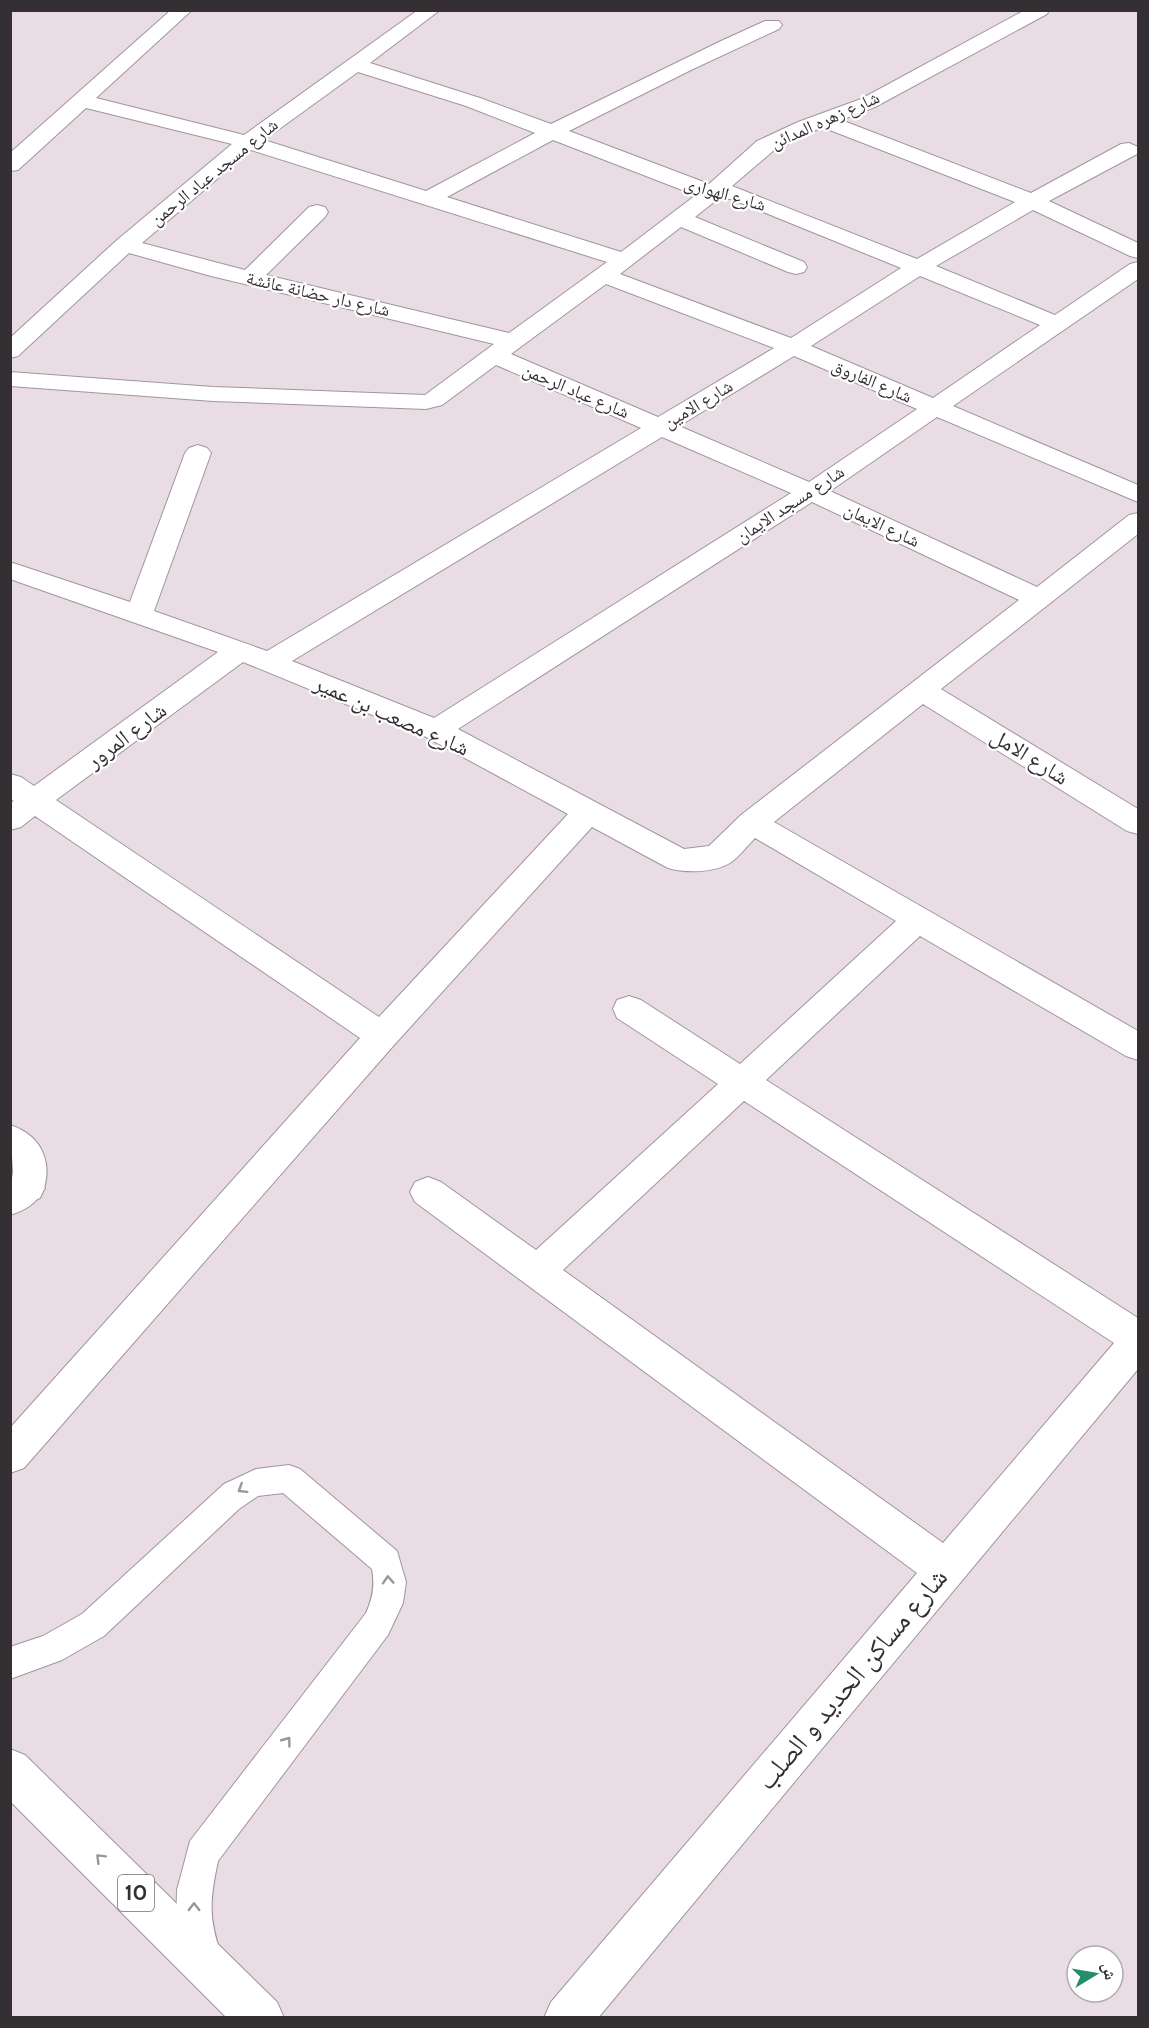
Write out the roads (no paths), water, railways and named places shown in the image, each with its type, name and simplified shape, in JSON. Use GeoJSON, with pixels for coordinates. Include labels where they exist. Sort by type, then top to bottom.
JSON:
{"type":"FeatureCollection","features":[{"type":"Feature","properties":{"kind":"street"},"geometry":{"type":"LineString","coordinates":[[10,165],[183,10]]}},
{"type":"Feature","properties":{"kind":"street","name":"شارع مسجد عباد الرحمن"},"geometry":{"type":"LineString","coordinates":[[10,351],[125,245],[248,142],[431,10]]}},
{"type":"Feature","properties":{"kind":"street","name":"شارع زهره المدائن"},"geometry":{"type":"LineString","coordinates":[[10,379],[213,394],[415,404],[434,400],[713,192],[765,146],[797,129],[868,104],[1040,10]]}},
{"type":"Feature","properties":{"kind":"street"},"geometry":{"type":"LineString","coordinates":[[427,199],[683,64],[772,25]]}},
{"type":"Feature","properties":{"kind":"street","name":"شارع الهوارى"},"geometry":{"type":"LineString","coordinates":[[355,65],[473,102],[703,190],[735,193],[920,266],[1058,324]]}},
{"type":"Feature","properties":{"kind":"street"},"geometry":{"type":"LineString","coordinates":[[82,101],[248,142],[624,260]]}},
{"type":"Feature","properties":{"kind":"street"},"geometry":{"type":"LineString","coordinates":[[824,120],[1032,201],[1138,251]]}},
{"type":"Feature","properties":{"kind":"street","name":"شارع الامين"},"geometry":{"type":"LineString","coordinates":[[269,662],[793,347],[920,266],[1032,201],[1130,149]]}},
{"type":"Feature","properties":{"kind":"street"},"geometry":{"type":"LineString","coordinates":[[250,278],[317,212]]}},
{"type":"Feature","properties":{"kind":"street"},"geometry":{"type":"LineString","coordinates":[[679,218],[796,267]]}},
{"type":"Feature","properties":{"kind":"street","name":"شارع دار حضانة عائشة"},"geometry":{"type":"LineString","coordinates":[[125,245],[502,348]]}},
{"type":"Feature","properties":{"kind":"street","name":"شارع مسجد الايمان"},"geometry":{"type":"LineString","coordinates":[[436,730],[811,492],[1138,268]]}},
{"type":"Feature","properties":{"kind":"street","name":"شارع الفاروق"},"geometry":{"type":"LineString","coordinates":[[603,275],[793,347],[1138,494]]}},
{"type":"Feature","properties":{"kind":"street","name":"شارع عباد الرحمن"},"geometry":{"type":"LineString","coordinates":[[502,348],[659,427]]}},
{"type":"Feature","properties":{"kind":"street","name":"شارع الايمان"},"geometry":{"type":"LineString","coordinates":[[659,427],[811,492],[1038,598]]}},
{"type":"Feature","properties":{"kind":"street"},"geometry":{"type":"LineString","coordinates":[[139,615],[198,453]]}},
{"type":"Feature","properties":{"kind":"street","name":"شارع مصعب بن عمير"},"geometry":{"type":"LineString","coordinates":[[10,570],[240,650],[436,730],[679,860],[699,860],[719,855],[752,823],[1138,521]]}},
{"type":"Feature","properties":{"kind":"street","name":"شارع المرور"},"geometry":{"type":"LineString","coordinates":[[10,819],[240,650]]}},
{"type":"Feature","properties":{"kind":"street","name":"شارع الامل"},"geometry":{"type":"LineString","coordinates":[[921,690],[1138,823]]}},
{"type":"Feature","properties":{"kind":"street"},"geometry":{"type":"LineString","coordinates":[[10,784],[37,800],[382,1036]]}},
{"type":"Feature","properties":{"kind":"street"},"geometry":{"type":"LineString","coordinates":[[10,1456],[382,1036],[588,812]]}},
{"type":"Feature","properties":{"kind":"street"},"geometry":{"type":"LineString","coordinates":[[752,823],[1138,1047]]}},
{"type":"Feature","properties":{"kind":"street"},"geometry":{"type":"LineString","coordinates":[[537,1272],[918,919]]}},
{"type":"Feature","properties":{"kind":"street"},"geometry":{"type":"LineString","coordinates":[[629,1009],[1138,1340]]}},
{"type":"Feature","properties":{"kind":"street"},"geometry":{"type":"LineString","coordinates":[[10,1139],[26,1152],[30,1163],[30,1175],[19,1195]]}},
{"type":"Feature","properties":{"kind":"street"},"geometry":{"type":"LineString","coordinates":[[428,1192],[945,1569]]}},
{"type":"Feature","properties":{"kind":"street","name":"شارع مساكن الحديد و الصلب"},"geometry":{"type":"LineString","coordinates":[[567,2018],[1138,1340]]}},
{"type":"Feature","properties":{"kind":"street","name":"10"},"geometry":{"type":"LineString","coordinates":[[10,1770],[261,2018]]}},
{"type":"Feature","properties":{"kind":"lane"},"geometry":{"type":"LineString","coordinates":[[10,1663],[51,1649],[93,1625],[240,1488],[256,1481],[289,1479],[386,1561],[390,1582],[387,1603],[377,1624],[202,1853],[194,1890],[194,1927],[207,1963]]}}]}
